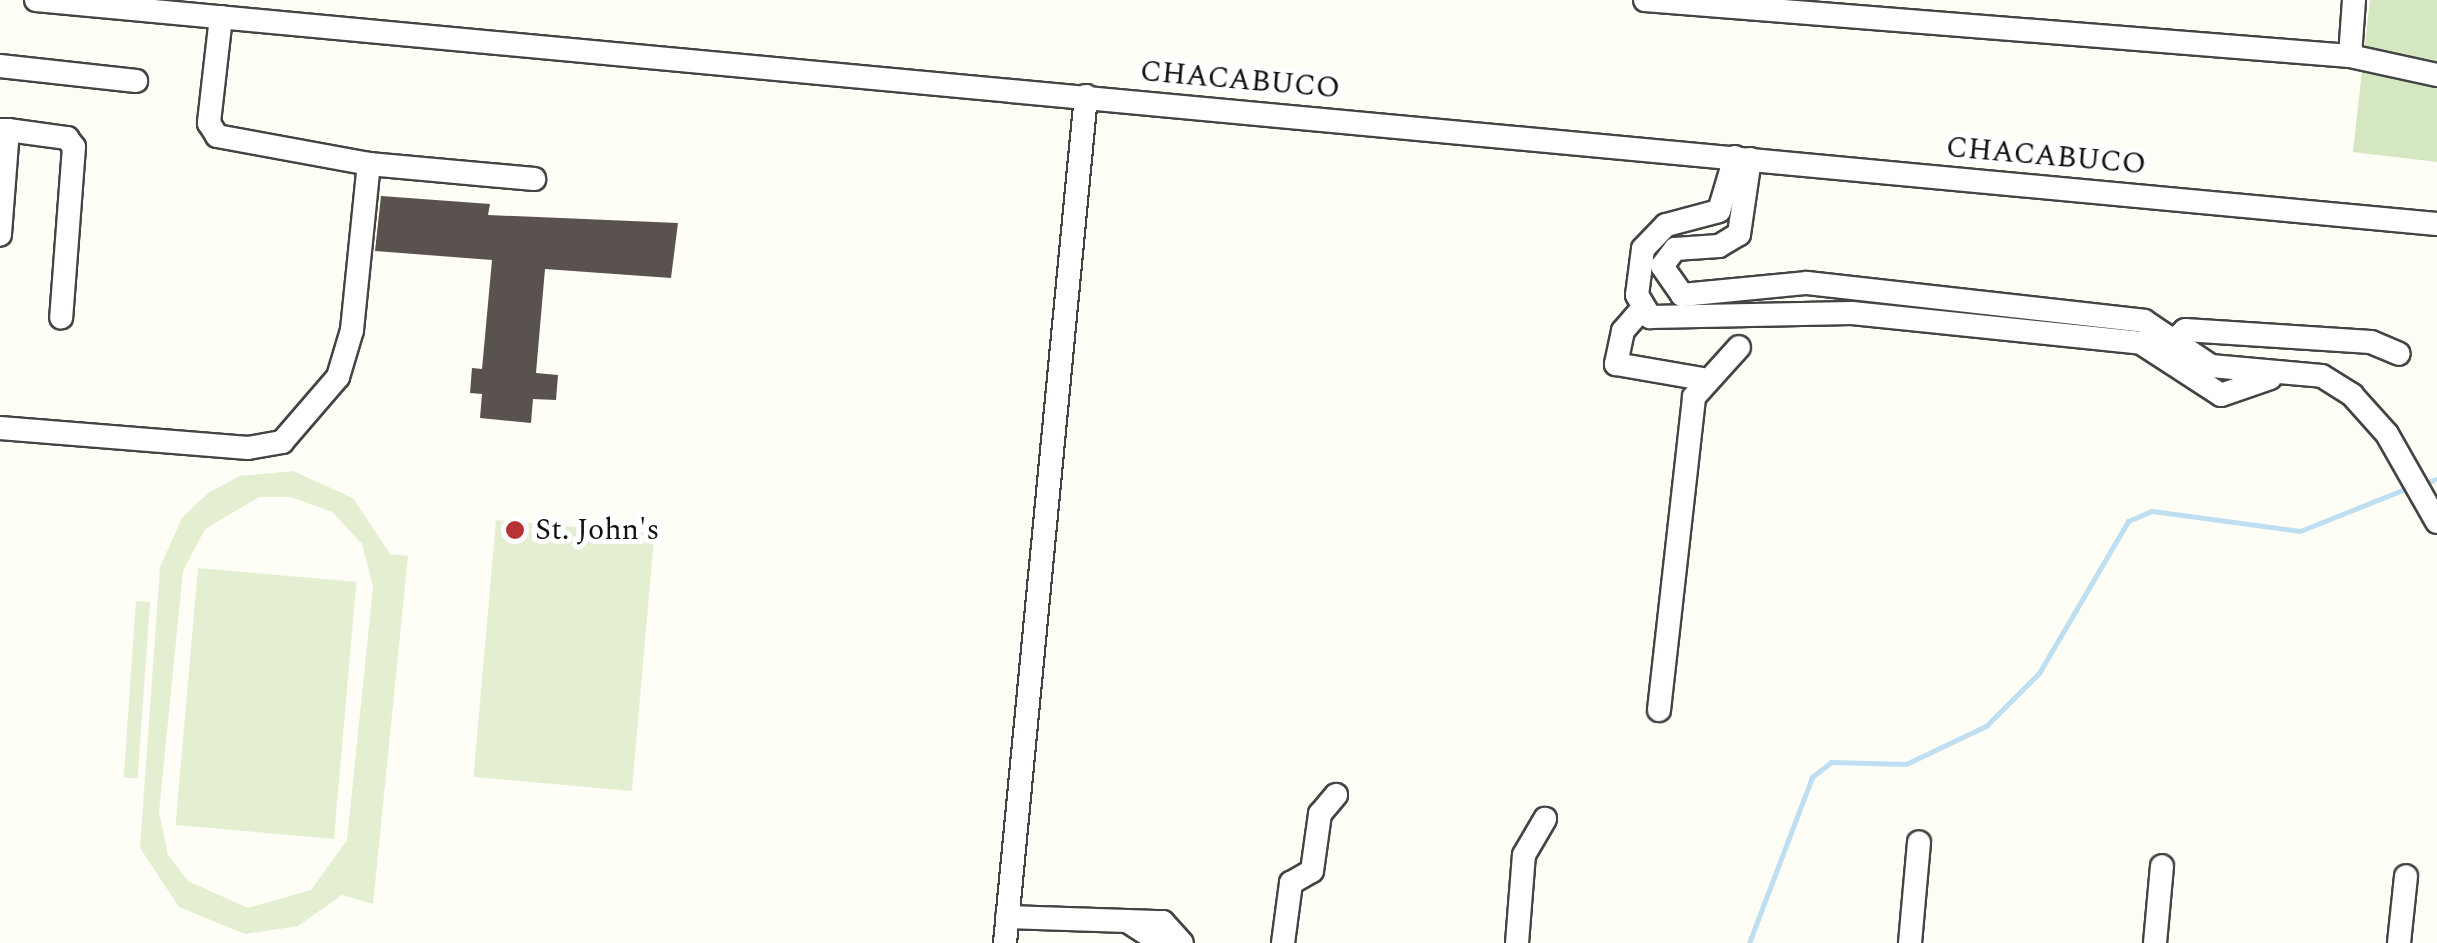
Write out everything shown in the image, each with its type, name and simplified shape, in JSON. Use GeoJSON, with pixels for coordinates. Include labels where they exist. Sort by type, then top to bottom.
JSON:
{"type":"FeatureCollection","features":[{"type":"Feature","properties":{"kind":"street","name":"CHACABUCO"},"geometry":{"type":"LineString","coordinates":[[36,0],[2437,224]]}},
{"type":"Feature","properties":{"kind":"street"},"geometry":{"type":"LineString","coordinates":[[1645,0],[2350,56],[2437,75]]}},
{"type":"Feature","properties":{"kind":"street"},"geometry":{"type":"LineString","coordinates":[[2350,56],[2354,0]]}},
{"type":"Feature","properties":{"kind":"street"},"geometry":{"type":"LineString","coordinates":[[221,17],[208,123],[217,136],[369,164],[534,179]]}},
{"type":"Feature","properties":{"kind":"street"},"geometry":{"type":"LineString","coordinates":[[0,66],[136,81]]}},
{"type":"Feature","properties":{"kind":"street"},"geometry":{"type":"LineString","coordinates":[[1005,943],[1086,96]]}},
{"type":"Feature","properties":{"kind":"street"},"geometry":{"type":"LineString","coordinates":[[0,235],[4,130],[67,138],[74,148],[62,318]]}},
{"type":"Feature","properties":{"kind":"street"},"geometry":{"type":"LineString","coordinates":[[1742,158],[1740,234],[1719,246],[1675,249],[1662,266],[1682,295],[1803,283],[2144,321],[2167,347],[2184,379],[2221,394],[2292,370],[2352,394],[2388,434],[2437,522]]}},
{"type":"Feature","properties":{"kind":"street"},"geometry":{"type":"LineString","coordinates":[[1703,379],[1616,364],[1623,331],[1642,309],[1643,249],[1666,225],[1719,211],[1742,158]]}},
{"type":"Feature","properties":{"kind":"street"},"geometry":{"type":"LineString","coordinates":[[0,428],[248,448],[282,442],[338,377],[352,330],[369,164]]}},
{"type":"Feature","properties":{"kind":"street"},"geometry":{"type":"LineString","coordinates":[[1660,710],[1688,432],[1703,379],[1738,347],[1794,315],[1803,283]]}},
{"type":"Feature","properties":{"kind":"street"},"geometry":{"type":"LineString","coordinates":[[1827,313],[1829,286]]}},
{"type":"Feature","properties":{"kind":"street"},"geometry":{"type":"LineString","coordinates":[[1718,294],[1724,319],[1738,347]]}},
{"type":"Feature","properties":{"kind":"street"},"geometry":{"type":"LineString","coordinates":[[1642,309],[1663,322],[1827,313],[2167,347]]}},
{"type":"Feature","properties":{"kind":"street"},"geometry":{"type":"LineString","coordinates":[[2167,347],[2185,330],[2371,342],[2399,354]]}},
{"type":"Feature","properties":{"kind":"street"},"geometry":{"type":"LineString","coordinates":[[1283,943],[1290,882],[1312,871],[1320,814],[1336,795]]}},
{"type":"Feature","properties":{"kind":"street"},"geometry":{"type":"LineString","coordinates":[[1517,943],[1524,855],[1544,819]]}},
{"type":"Feature","properties":{"kind":"street"},"geometry":{"type":"LineString","coordinates":[[1910,943],[1919,842]]}},
{"type":"Feature","properties":{"kind":"street"},"geometry":{"type":"LineString","coordinates":[[2155,943],[2162,866]]}},
{"type":"Feature","properties":{"kind":"street"},"geometry":{"type":"LineString","coordinates":[[2400,943],[2406,876]]}},
{"type":"Feature","properties":{"kind":"street"},"geometry":{"type":"LineString","coordinates":[[1007,917],[1056,931],[1128,920],[1164,922],[1182,943]]}},
{"type":"Feature","properties":{"kind":"street"},"geometry":{"type":"LineString","coordinates":[[1128,920],[1161,943]]}},
{"type":"Feature","properties":{"kind":"green space"},"geometry":{"type":"Polygon","coordinates":[[[2370,0],[2437,0],[2437,162],[2353,152],[2370,0]]]}},
{"type":"Feature","properties":{"kind":"green space"},"geometry":{"type":"Polygon","coordinates":[[[293,471],[353,498],[390,554],[408,556],[373,904],[342,895],[298,926],[245,934],[179,907],[140,848],[160,567],[182,518],[208,493],[240,476],[293,471]],[[259,497],[205,529],[183,571],[159,812],[168,855],[188,881],[248,908],[311,890],[347,840],[373,587],[362,544],[332,512],[291,497],[259,497]]]}},
{"type":"Feature","properties":{"kind":"green space"},"geometry":{"type":"Polygon","coordinates":[[[496,520],[654,534],[632,791],[474,777],[496,520]]]}},
{"type":"Feature","properties":{"kind":"green space"},"geometry":{"type":"Polygon","coordinates":[[[198,568],[356,582],[334,839],[176,825],[198,568]]]}},
{"type":"Feature","properties":{"kind":"green space"},"geometry":{"type":"Polygon","coordinates":[[[136,601],[150,602],[138,779],[124,778],[136,601]]]}},
{"type":"Feature","properties":{"kind":"building"},"geometry":{"type":"Polygon","coordinates":[[[381,196],[490,204],[488,215],[678,223],[671,278],[545,269],[536,373],[558,375],[556,400],[533,399],[531,423],[480,418],[482,394],[470,393],[472,368],[482,369],[492,260],[375,251],[381,196]]]}},
{"type":"Feature","properties":{"kind":"waterway"},"geometry":{"type":"LineString","coordinates":[[2421,485],[2437,479]]}},
{"type":"Feature","properties":{"kind":"waterway"},"geometry":{"type":"LineString","coordinates":[[1749,943],[1812,777],[1831,762],[1906,764],[1986,726],[2039,673],[2128,521],[2152,511],[2300,531],[2410,487]]}},
{"type":"Feature","properties":{"kind":"place","name":"St. John's"},"geometry":{"type":"Point","coordinates":[515,530]}}]}
